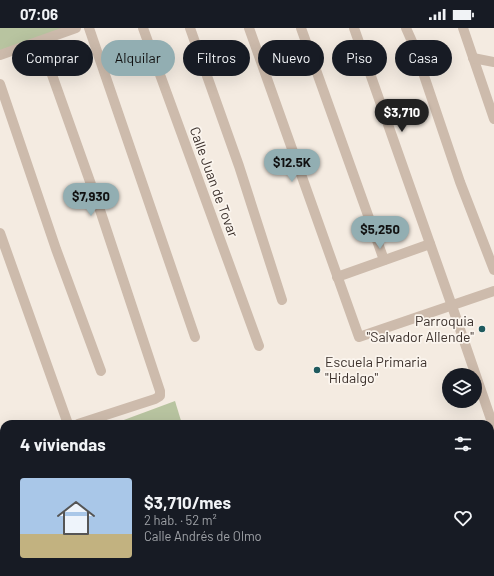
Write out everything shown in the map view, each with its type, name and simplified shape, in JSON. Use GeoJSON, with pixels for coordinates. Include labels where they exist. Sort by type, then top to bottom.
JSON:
{"type":"FeatureCollection","features":[{"type":"Feature","properties":{"kind":"street"},"geometry":{"type":"LineString","coordinates":[[43,40],[76,28]]}},
{"type":"Feature","properties":{"kind":"street"},"geometry":{"type":"LineString","coordinates":[[89,28],[196,337]]}},
{"type":"Feature","properties":{"kind":"street","name":"Calle Juan de Tovar"},"geometry":{"type":"LineString","coordinates":[[142,28],[259,346]]}},
{"type":"Feature","properties":{"kind":"street"},"geometry":{"type":"LineString","coordinates":[[190,28],[239,166],[282,300]]}},
{"type":"Feature","properties":{"kind":"street"},"geometry":{"type":"LineString","coordinates":[[249,28],[359,337],[494,291]]}},
{"type":"Feature","properties":{"kind":"street"},"geometry":{"type":"LineString","coordinates":[[301,28],[384,260]]}},
{"type":"Feature","properties":{"kind":"street"},"geometry":{"type":"LineString","coordinates":[[354,28],[491,420]]}},
{"type":"Feature","properties":{"kind":"street"},"geometry":{"type":"LineString","coordinates":[[406,28],[414,46],[460,182],[494,270]]}},
{"type":"Feature","properties":{"kind":"street"},"geometry":{"type":"LineString","coordinates":[[463,28],[494,119]]}},
{"type":"Feature","properties":{"kind":"street"},"geometry":{"type":"LineString","coordinates":[[0,55],[12,51]]}},
{"type":"Feature","properties":{"kind":"street"},"geometry":{"type":"LineString","coordinates":[[473,58],[494,62]]}},
{"type":"Feature","properties":{"kind":"street"},"geometry":{"type":"LineString","coordinates":[[52,76],[98,204],[159,388],[160,396],[158,398],[90,420]]}},
{"type":"Feature","properties":{"kind":"street"},"geometry":{"type":"LineString","coordinates":[[0,84],[56,249],[101,370]]}},
{"type":"Feature","properties":{"kind":"street"},"geometry":{"type":"LineString","coordinates":[[0,233],[67,420]]}},
{"type":"Feature","properties":{"kind":"street"},"geometry":{"type":"LineString","coordinates":[[337,277],[430,244]]}},
{"type":"Feature","properties":{"kind":"green space"},"geometry":{"type":"Polygon","coordinates":[[[0,28],[72,28],[37,40],[12,40],[12,49],[0,53],[0,28]]]}},
{"type":"Feature","properties":{"kind":"green space"},"geometry":{"type":"Polygon","coordinates":[[[175,401],[181,420],[124,420],[175,401]]]}},
{"type":"Feature","properties":{"kind":"place","name":"Parroquia \"Salvador Allende\""},"geometry":{"type":"Point","coordinates":[482,329]}},
{"type":"Feature","properties":{"kind":"place","name":"Escuela Primaria \"Hidalgo\""},"geometry":{"type":"Point","coordinates":[317,370]}}]}
